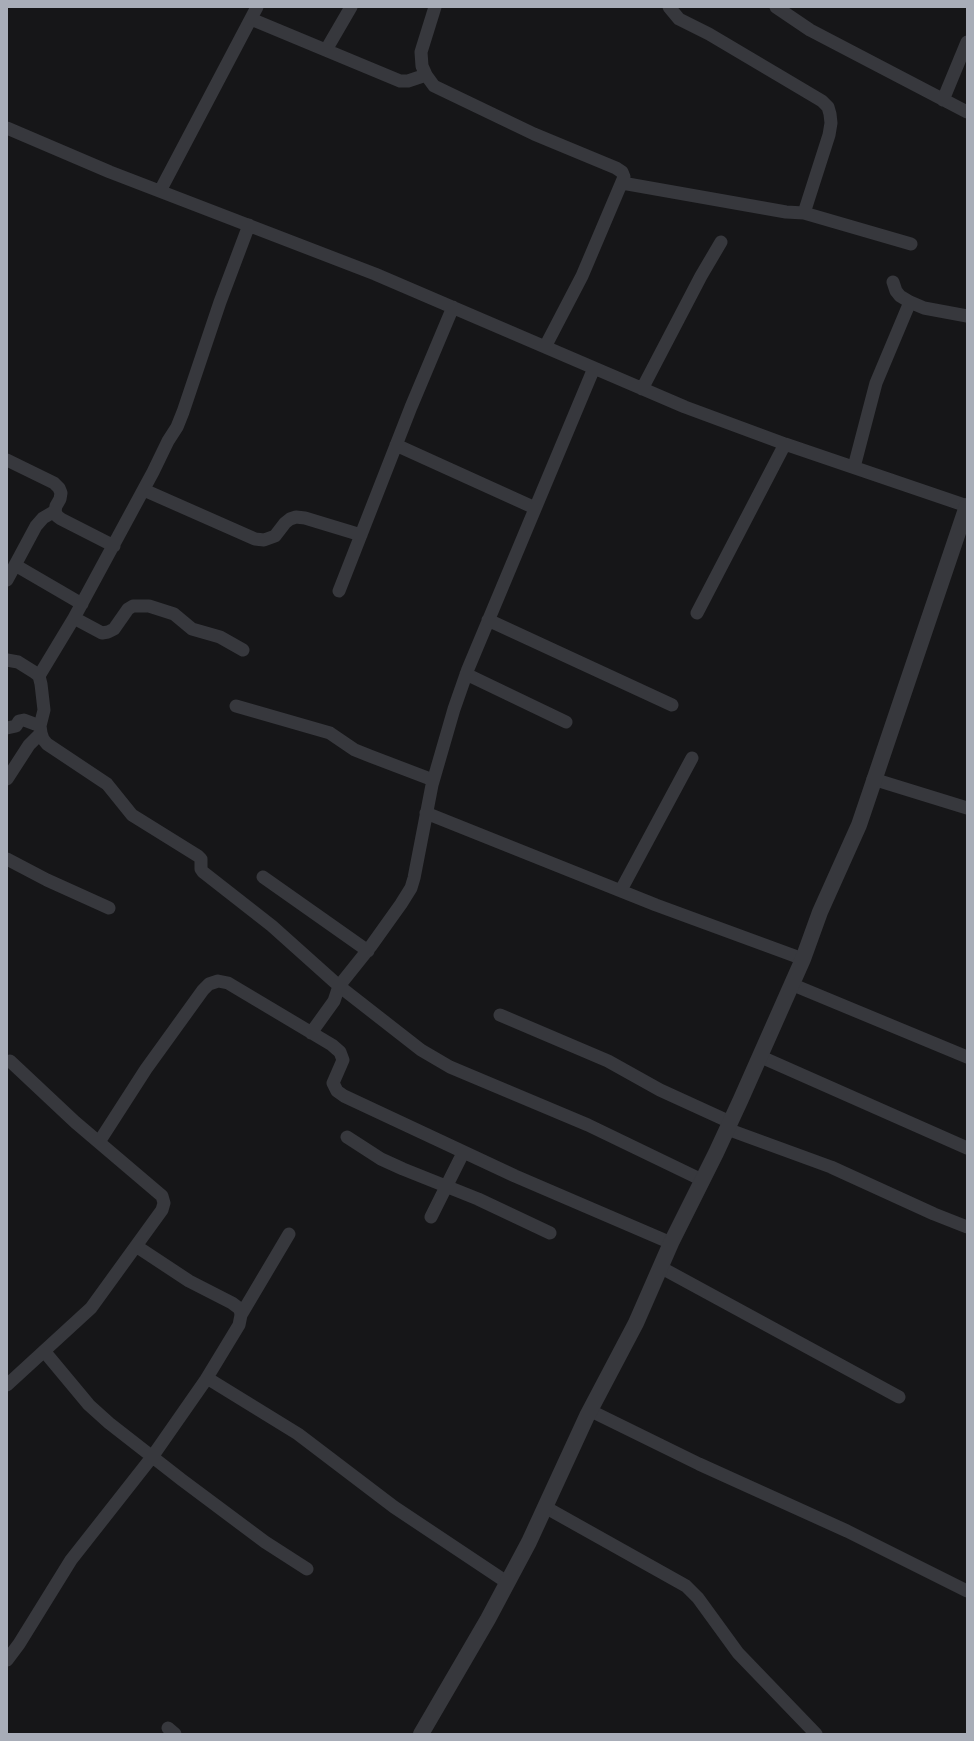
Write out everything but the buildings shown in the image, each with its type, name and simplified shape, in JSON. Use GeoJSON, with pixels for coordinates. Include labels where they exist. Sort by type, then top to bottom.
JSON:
{"type":"FeatureCollection","features":[{"type":"Feature","properties":{"kind":"street"},"geometry":{"type":"LineString","coordinates":[[160,191],[257,7]]}},
{"type":"Feature","properties":{"kind":"street"},"geometry":{"type":"LineString","coordinates":[[326,50],[351,7]]}},
{"type":"Feature","properties":{"kind":"street"},"geometry":{"type":"LineString","coordinates":[[435,7],[421,52],[422,66],[426,76],[434,86],[534,134],[616,168],[622,172],[624,177],[582,276],[545,347]]}},
{"type":"Feature","properties":{"kind":"street"},"geometry":{"type":"LineString","coordinates":[[669,7],[679,19],[709,34],[822,101],[828,107],[831,123],[829,135],[804,213]]}},
{"type":"Feature","properties":{"kind":"street"},"geometry":{"type":"LineString","coordinates":[[776,7],[810,30],[967,112]]}},
{"type":"Feature","properties":{"kind":"street"},"geometry":{"type":"LineString","coordinates":[[251,19],[400,81],[408,81],[426,76]]}},
{"type":"Feature","properties":{"kind":"street"},"geometry":{"type":"LineString","coordinates":[[943,100],[967,42]]}},
{"type":"Feature","properties":{"kind":"street"},"geometry":{"type":"LineString","coordinates":[[7,128],[110,172],[375,274],[685,407],[785,444],[967,506],[873,779],[859,825],[820,912],[803,960],[728,1126],[671,1243],[636,1323],[590,1410],[529,1542],[508,1583],[421,1734]]}},
{"type":"Feature","properties":{"kind":"street"},"geometry":{"type":"LineString","coordinates":[[622,183],[786,212],[804,213],[911,244]]}},
{"type":"Feature","properties":{"kind":"street"},"geometry":{"type":"LineString","coordinates":[[38,676],[74,618],[114,546],[183,412],[205,344],[249,225]]}},
{"type":"Feature","properties":{"kind":"street"},"geometry":{"type":"LineString","coordinates":[[642,389],[701,276],[721,242]]}},
{"type":"Feature","properties":{"kind":"street"},"geometry":{"type":"LineString","coordinates":[[893,282],[896,291],[900,296],[910,302],[924,308],[967,316]]}},
{"type":"Feature","properties":{"kind":"street"},"geometry":{"type":"LineString","coordinates":[[854,467],[876,383],[910,302]]}},
{"type":"Feature","properties":{"kind":"street"},"geometry":{"type":"LineString","coordinates":[[339,591],[396,445],[453,307]]}},
{"type":"Feature","properties":{"kind":"street"},"geometry":{"type":"LineString","coordinates":[[311,1033],[334,1001],[339,986],[368,951],[402,904],[411,888],[433,780],[445,736],[466,674],[594,368]]}},
{"type":"Feature","properties":{"kind":"street"},"geometry":{"type":"LineString","coordinates":[[697,613],[785,444]]}},
{"type":"Feature","properties":{"kind":"street"},"geometry":{"type":"LineString","coordinates":[[396,445],[535,508]]}},
{"type":"Feature","properties":{"kind":"street"},"geometry":{"type":"LineString","coordinates":[[7,460],[54,483],[59,488],[61,493],[55,511],[43,518],[36,526],[7,580]]}},
{"type":"Feature","properties":{"kind":"street"},"geometry":{"type":"LineString","coordinates":[[144,490],[255,539],[264,540],[275,536],[285,523],[296,517],[305,518],[361,535]]}},
{"type":"Feature","properties":{"kind":"street"},"geometry":{"type":"LineString","coordinates":[[55,511],[62,519],[114,546]]}},
{"type":"Feature","properties":{"kind":"street"},"geometry":{"type":"LineString","coordinates":[[15,564],[82,604]]}},
{"type":"Feature","properties":{"kind":"street"},"geometry":{"type":"LineString","coordinates":[[74,618],[102,632],[108,632],[114,629],[128,609],[133,606],[149,606],[174,614],[192,629],[220,637],[243,650]]}},
{"type":"Feature","properties":{"kind":"street"},"geometry":{"type":"LineString","coordinates":[[488,620],[672,705]]}},
{"type":"Feature","properties":{"kind":"street"},"geometry":{"type":"LineString","coordinates":[[7,660],[18,662],[38,676],[41,684],[44,710],[41,730],[43,739],[48,744],[107,784],[132,816],[198,856],[201,859],[201,869],[203,872],[272,926],[339,986],[421,1050],[450,1067],[588,1125],[702,1180]]}},
{"type":"Feature","properties":{"kind":"street"},"geometry":{"type":"LineString","coordinates":[[466,674],[566,722]]}},
{"type":"Feature","properties":{"kind":"street"},"geometry":{"type":"LineString","coordinates":[[236,706],[330,733],[350,747],[433,780]]}},
{"type":"Feature","properties":{"kind":"street"},"geometry":{"type":"LineString","coordinates":[[7,728],[16,726],[19,721],[24,720],[41,730]]}},
{"type":"Feature","properties":{"kind":"street"},"geometry":{"type":"LineString","coordinates":[[7,779],[41,730]]}},
{"type":"Feature","properties":{"kind":"street"},"geometry":{"type":"LineString","coordinates":[[621,890],[692,758]]}},
{"type":"Feature","properties":{"kind":"street"},"geometry":{"type":"LineString","coordinates":[[873,779],[967,808]]}},
{"type":"Feature","properties":{"kind":"street"},"geometry":{"type":"LineString","coordinates":[[426,813],[803,960]]}},
{"type":"Feature","properties":{"kind":"street"},"geometry":{"type":"LineString","coordinates":[[7,858],[48,880],[109,908]]}},
{"type":"Feature","properties":{"kind":"street"},"geometry":{"type":"LineString","coordinates":[[263,877],[368,951]]}},
{"type":"Feature","properties":{"kind":"street"},"geometry":{"type":"LineString","coordinates":[[99,1142],[146,1069],[209,984],[218,981],[228,983],[332,1045],[340,1052],[343,1060],[333,1083],[336,1091],[344,1096],[463,1153],[671,1243]]}},
{"type":"Feature","properties":{"kind":"street"},"geometry":{"type":"LineString","coordinates":[[791,984],[967,1057]]}},
{"type":"Feature","properties":{"kind":"street"},"geometry":{"type":"LineString","coordinates":[[500,1015],[608,1061],[728,1126],[831,1167],[934,1214],[967,1227]]}},
{"type":"Feature","properties":{"kind":"street"},"geometry":{"type":"LineString","coordinates":[[759,1056],[967,1148]]}},
{"type":"Feature","properties":{"kind":"street"},"geometry":{"type":"LineString","coordinates":[[7,1385],[91,1308],[162,1210],[164,1203],[162,1196],[99,1142],[10,1061]]}},
{"type":"Feature","properties":{"kind":"street"},"geometry":{"type":"LineString","coordinates":[[347,1137],[381,1159],[478,1199],[550,1233]]}},
{"type":"Feature","properties":{"kind":"street"},"geometry":{"type":"LineString","coordinates":[[431,1217],[463,1153]]}},
{"type":"Feature","properties":{"kind":"street"},"geometry":{"type":"LineString","coordinates":[[7,1660],[19,1644],[71,1560],[152,1457],[207,1378],[239,1325],[241,1315],[289,1234]]}},
{"type":"Feature","properties":{"kind":"street"},"geometry":{"type":"LineString","coordinates":[[136,1246],[189,1281],[232,1303],[240,1309],[241,1315]]}},
{"type":"Feature","properties":{"kind":"street"},"geometry":{"type":"LineString","coordinates":[[660,1267],[899,1397]]}},
{"type":"Feature","properties":{"kind":"street"},"geometry":{"type":"LineString","coordinates":[[44,1352],[89,1406],[152,1457],[265,1542],[307,1568]]}},
{"type":"Feature","properties":{"kind":"street"},"geometry":{"type":"LineString","coordinates":[[207,1378],[298,1434],[394,1507],[508,1583]]}},
{"type":"Feature","properties":{"kind":"street"},"geometry":{"type":"LineString","coordinates":[[590,1410],[699,1464],[847,1531],[967,1591]]}},
{"type":"Feature","properties":{"kind":"street"},"geometry":{"type":"LineString","coordinates":[[545,1507],[686,1586],[698,1598],[738,1654],[816,1734]]}}]}
